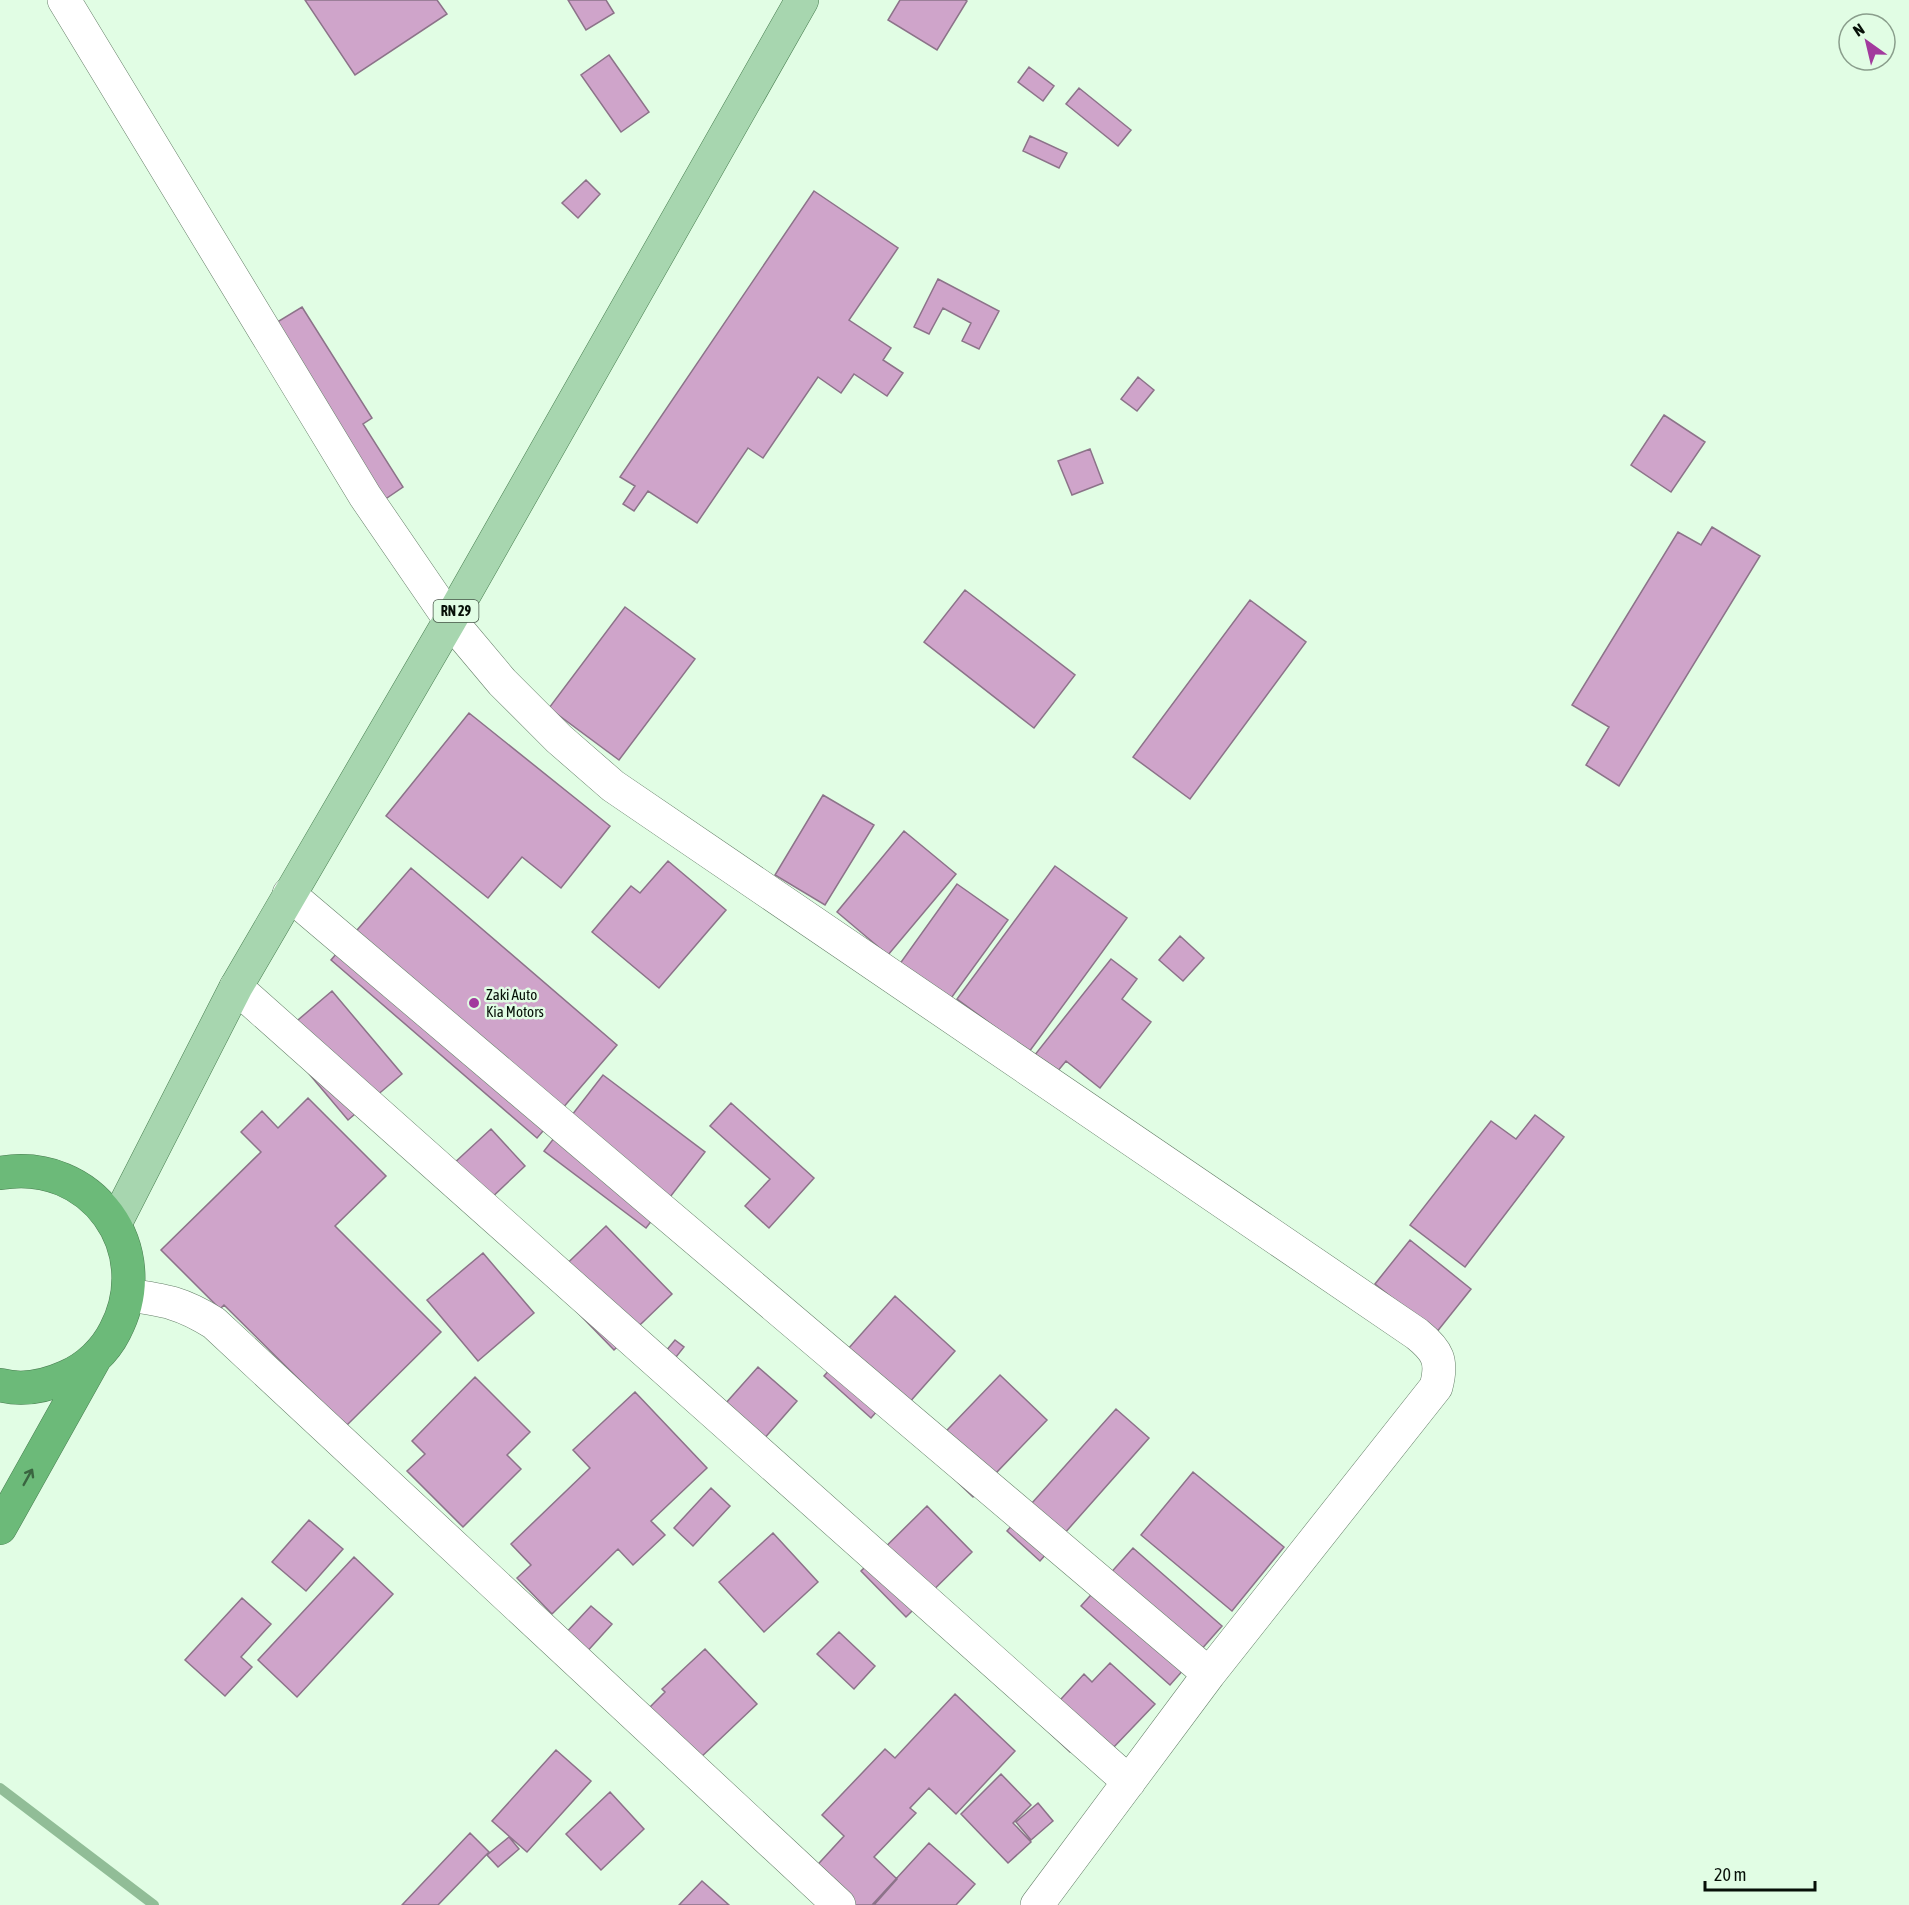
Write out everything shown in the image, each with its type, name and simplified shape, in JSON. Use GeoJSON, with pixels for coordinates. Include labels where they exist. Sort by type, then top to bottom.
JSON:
{"type":"FeatureCollection","features":[{"type":"Feature","properties":{"kind":"highway"},"geometry":{"type":"LineString","coordinates":[[0,1149],[37,1172]]}},
{"type":"Feature","properties":{"kind":"highway"},"geometry":{"type":"LineString","coordinates":[[0,1173],[37,1172],[60,1178],[82,1189],[100,1205],[115,1224],[125,1247],[129,1271],[128,1295],[122,1318],[111,1340],[95,1358],[75,1373],[53,1383],[29,1387],[0,1385]]}},
{"type":"Feature","properties":{"kind":"highway"},"geometry":{"type":"LineString","coordinates":[[0,1528],[95,1358]]}},
{"type":"Feature","properties":{"kind":"main road","name":"RN 29"},"geometry":{"type":"LineString","coordinates":[[115,1224],[236,987],[450,620],[802,0]]}},
{"type":"Feature","properties":{"kind":"street"},"geometry":{"type":"LineString","coordinates":[[64,0],[366,496],[450,620],[502,682],[560,739],[613,786],[1398,1320],[1430,1344],[1437,1356],[1440,1372],[1436,1387],[1209,1674],[1037,1905]]}},
{"type":"Feature","properties":{"kind":"street"},"geometry":{"type":"LineString","coordinates":[[289,894],[1209,1674]]}},
{"type":"Feature","properties":{"kind":"street"},"geometry":{"type":"LineString","coordinates":[[236,987],[1129,1782]]}},
{"type":"Feature","properties":{"kind":"street"},"geometry":{"type":"LineString","coordinates":[[128,1295],[165,1300],[191,1309],[214,1323],[839,1905]]}},
{"type":"Feature","properties":{"kind":"building"},"geometry":{"type":"Polygon","coordinates":[[[305,0],[437,0],[447,14],[355,75],[305,0]]]}},
{"type":"Feature","properties":{"kind":"building"},"geometry":{"type":"Polygon","coordinates":[[[568,0],[606,0],[614,13],[586,30],[568,0]]]}},
{"type":"Feature","properties":{"kind":"building"},"geometry":{"type":"Polygon","coordinates":[[[900,0],[967,1],[937,50],[888,20],[900,0]]]}},
{"type":"Feature","properties":{"kind":"building"},"geometry":{"type":"Polygon","coordinates":[[[609,55],[649,112],[621,132],[581,75],[609,55]]]}},
{"type":"Feature","properties":{"kind":"building"},"geometry":{"type":"Polygon","coordinates":[[[1029,67],[1054,86],[1043,101],[1018,82],[1029,67]]]}},
{"type":"Feature","properties":{"kind":"building"},"geometry":{"type":"Polygon","coordinates":[[[1079,88],[1131,130],[1118,146],[1066,104],[1079,88]]]}},
{"type":"Feature","properties":{"kind":"building"},"geometry":{"type":"Polygon","coordinates":[[[1030,136],[1067,153],[1059,168],[1023,151],[1030,136]]]}},
{"type":"Feature","properties":{"kind":"building"},"geometry":{"type":"Polygon","coordinates":[[[586,180],[600,194],[578,218],[562,203],[586,180]]]}},
{"type":"Feature","properties":{"kind":"building"},"geometry":{"type":"Polygon","coordinates":[[[814,191],[898,248],[849,320],[891,348],[883,360],[903,373],[887,396],[854,374],[841,393],[818,377],[763,458],[748,448],[697,523],[648,491],[634,511],[623,504],[635,486],[620,477],[814,191]]]}},
{"type":"Feature","properties":{"kind":"building"},"geometry":{"type":"Polygon","coordinates":[[[938,279],[999,311],[979,349],[962,341],[971,323],[943,308],[929,334],[914,327],[938,279]]]}},
{"type":"Feature","properties":{"kind":"building"},"geometry":{"type":"Polygon","coordinates":[[[302,307],[372,418],[363,424],[403,487],[384,500],[274,324],[302,307]]]}},
{"type":"Feature","properties":{"kind":"building"},"geometry":{"type":"Polygon","coordinates":[[[1138,377],[1154,390],[1137,411],[1121,399],[1138,377]]]}},
{"type":"Feature","properties":{"kind":"building"},"geometry":{"type":"Polygon","coordinates":[[[1664,415],[1705,442],[1671,492],[1631,465],[1664,415]]]}},
{"type":"Feature","properties":{"kind":"building"},"geometry":{"type":"Polygon","coordinates":[[[1090,449],[1103,483],[1072,495],[1058,461],[1090,449]]]}},
{"type":"Feature","properties":{"kind":"building"},"geometry":{"type":"Polygon","coordinates":[[[1712,527],[1760,556],[1619,786],[1586,765],[1609,727],[1572,705],[1678,532],[1701,545],[1712,527]]]}},
{"type":"Feature","properties":{"kind":"building"},"geometry":{"type":"Polygon","coordinates":[[[965,590],[1075,675],[1034,728],[924,642],[965,590]]]}},
{"type":"Feature","properties":{"kind":"building"},"geometry":{"type":"Polygon","coordinates":[[[1250,600],[1306,642],[1190,799],[1133,757],[1250,600]]]}},
{"type":"Feature","properties":{"kind":"building"},"geometry":{"type":"Polygon","coordinates":[[[625,607],[695,659],[619,760],[549,708],[625,607]]]}},
{"type":"Feature","properties":{"kind":"building"},"geometry":{"type":"Polygon","coordinates":[[[469,713],[610,826],[561,888],[522,857],[488,898],[386,816],[469,713]]]}},
{"type":"Feature","properties":{"kind":"building"},"geometry":{"type":"Polygon","coordinates":[[[823,795],[874,825],[825,905],[775,875],[823,795]]]}},
{"type":"Feature","properties":{"kind":"building"},"geometry":{"type":"Polygon","coordinates":[[[904,831],[956,874],[888,955],[837,912],[904,831]]]}},
{"type":"Feature","properties":{"kind":"building"},"geometry":{"type":"Polygon","coordinates":[[[668,861],[726,910],[659,988],[592,932],[631,886],[640,893],[668,861]]]}},
{"type":"Feature","properties":{"kind":"building"},"geometry":{"type":"Polygon","coordinates":[[[1055,866],[1127,918],[1029,1052],[957,999],[1055,866]]]}},
{"type":"Feature","properties":{"kind":"building","name":"Zaki Auto Kia Motors"},"geometry":{"type":"Polygon","coordinates":[[[411,868],[617,1045],[537,1138],[331,960],[411,868]]]}},
{"type":"Feature","properties":{"kind":"building"},"geometry":{"type":"Polygon","coordinates":[[[957,884],[1008,920],[949,1001],[899,965],[957,884]]]}},
{"type":"Feature","properties":{"kind":"building"},"geometry":{"type":"Polygon","coordinates":[[[1180,936],[1204,958],[1183,981],[1159,960],[1180,936]]]}},
{"type":"Feature","properties":{"kind":"building"},"geometry":{"type":"Polygon","coordinates":[[[1111,959],[1137,979],[1122,999],[1151,1022],[1100,1088],[1066,1061],[1052,1078],[1030,1061],[1111,959]]]}},
{"type":"Feature","properties":{"kind":"building"},"geometry":{"type":"Polygon","coordinates":[[[332,991],[402,1074],[348,1120],[278,1037],[332,991]]]}},
{"type":"Feature","properties":{"kind":"building"},"geometry":{"type":"Polygon","coordinates":[[[603,1075],[705,1152],[646,1228],[544,1151],[603,1075]]]}},
{"type":"Feature","properties":{"kind":"building"},"geometry":{"type":"Polygon","coordinates":[[[308,1098],[386,1176],[335,1226],[441,1332],[346,1426],[224,1305],[220,1309],[161,1250],[261,1152],[241,1132],[262,1111],[278,1128],[308,1098]]]}},
{"type":"Feature","properties":{"kind":"building"},"geometry":{"type":"Polygon","coordinates":[[[731,1103],[814,1178],[769,1228],[745,1206],[770,1179],[710,1126],[731,1103]]]}},
{"type":"Feature","properties":{"kind":"building"},"geometry":{"type":"Polygon","coordinates":[[[1535,1115],[1564,1137],[1465,1267],[1410,1225],[1491,1121],[1516,1139],[1535,1115]]]}},
{"type":"Feature","properties":{"kind":"building"},"geometry":{"type":"Polygon","coordinates":[[[491,1129],[525,1166],[488,1201],[439,1177],[491,1129]]]}},
{"type":"Feature","properties":{"kind":"building"},"geometry":{"type":"Polygon","coordinates":[[[606,1226],[672,1294],[614,1350],[548,1282],[606,1226]]]}},
{"type":"Feature","properties":{"kind":"building"},"geometry":{"type":"Polygon","coordinates":[[[1410,1240],[1471,1289],[1436,1333],[1375,1284],[1410,1240]]]}},
{"type":"Feature","properties":{"kind":"building"},"geometry":{"type":"Polygon","coordinates":[[[483,1253],[534,1313],[478,1361],[427,1300],[483,1253]]]}},
{"type":"Feature","properties":{"kind":"building"},"geometry":{"type":"Polygon","coordinates":[[[895,1296],[955,1351],[900,1413],[886,1401],[871,1418],[824,1376],[895,1296]]]}},
{"type":"Feature","properties":{"kind":"building"},"geometry":{"type":"Polygon","coordinates":[[[675,1340],[684,1347],[665,1371],[656,1363],[675,1340]]]}},
{"type":"Feature","properties":{"kind":"building"},"geometry":{"type":"Polygon","coordinates":[[[758,1367],[797,1401],[749,1456],[709,1422],[758,1367]]]}},
{"type":"Feature","properties":{"kind":"building"},"geometry":{"type":"Polygon","coordinates":[[[1000,1375],[1047,1420],[973,1497],[926,1452],[1000,1375]]]}},
{"type":"Feature","properties":{"kind":"building"},"geometry":{"type":"Polygon","coordinates":[[[475,1377],[530,1432],[507,1455],[521,1469],[463,1527],[407,1471],[425,1454],[412,1441],[475,1377]]]}},
{"type":"Feature","properties":{"kind":"building"},"geometry":{"type":"Polygon","coordinates":[[[635,1392],[707,1468],[651,1521],[665,1535],[633,1565],[618,1549],[552,1614],[517,1578],[531,1565],[511,1544],[590,1468],[573,1450],[635,1392]]]}},
{"type":"Feature","properties":{"kind":"building"},"geometry":{"type":"Polygon","coordinates":[[[1116,1409],[1149,1438],[1040,1561],[1007,1531],[1116,1409]]]}},
{"type":"Feature","properties":{"kind":"building"},"geometry":{"type":"Polygon","coordinates":[[[1193,1472],[1284,1547],[1232,1611],[1141,1535],[1193,1472]]]}},
{"type":"Feature","properties":{"kind":"building"},"geometry":{"type":"Polygon","coordinates":[[[711,1488],[730,1506],[693,1546],[674,1528],[711,1488]]]}},
{"type":"Feature","properties":{"kind":"building"},"geometry":{"type":"Polygon","coordinates":[[[927,1506],[972,1552],[906,1617],[861,1571],[927,1506]]]}},
{"type":"Feature","properties":{"kind":"building"},"geometry":{"type":"Polygon","coordinates":[[[309,1520],[343,1549],[306,1591],[272,1562],[309,1520]]]}},
{"type":"Feature","properties":{"kind":"building"},"geometry":{"type":"Polygon","coordinates":[[[773,1533],[818,1582],[764,1632],[719,1582],[773,1533]]]}},
{"type":"Feature","properties":{"kind":"building"},"geometry":{"type":"Polygon","coordinates":[[[1133,1548],[1222,1626],[1170,1685],[1081,1606],[1133,1548]]]}},
{"type":"Feature","properties":{"kind":"building"},"geometry":{"type":"Polygon","coordinates":[[[354,1557],[393,1594],[297,1697],[258,1660],[354,1557]]]}},
{"type":"Feature","properties":{"kind":"building"},"geometry":{"type":"Polygon","coordinates":[[[242,1598],[271,1624],[241,1657],[252,1667],[225,1696],[185,1660],[242,1598]]]}},
{"type":"Feature","properties":{"kind":"building"},"geometry":{"type":"Polygon","coordinates":[[[591,1606],[612,1624],[584,1655],[563,1636],[591,1606]]]}},
{"type":"Feature","properties":{"kind":"building"},"geometry":{"type":"Polygon","coordinates":[[[839,1632],[875,1666],[854,1689],[817,1654],[839,1632]]]}},
{"type":"Feature","properties":{"kind":"building"},"geometry":{"type":"Polygon","coordinates":[[[705,1649],[757,1704],[698,1760],[649,1708],[665,1692],[662,1689],[705,1649]]]}},
{"type":"Feature","properties":{"kind":"building"},"geometry":{"type":"Polygon","coordinates":[[[1110,1663],[1155,1704],[1113,1748],[1092,1728],[1070,1752],[1039,1723],[1084,1674],[1092,1682],[1110,1663]]]}},
{"type":"Feature","properties":{"kind":"building"},"geometry":{"type":"Polygon","coordinates":[[[955,1694],[1015,1751],[956,1814],[929,1788],[910,1808],[916,1813],[874,1857],[897,1879],[874,1905],[844,1905],[810,1873],[844,1836],[822,1815],[885,1749],[895,1758],[955,1694]]]}},
{"type":"Feature","properties":{"kind":"building"},"geometry":{"type":"Polygon","coordinates":[[[556,1750],[591,1781],[527,1852],[492,1821],[556,1750]]]}},
{"type":"Feature","properties":{"kind":"building"},"geometry":{"type":"Polygon","coordinates":[[[1001,1774],[1031,1805],[1013,1823],[1031,1842],[1008,1863],[961,1814],[1001,1774]]]}},
{"type":"Feature","properties":{"kind":"building"},"geometry":{"type":"Polygon","coordinates":[[[610,1792],[644,1829],[601,1870],[566,1834],[610,1792]]]}},
{"type":"Feature","properties":{"kind":"building"},"geometry":{"type":"Polygon","coordinates":[[[1038,1803],[1053,1821],[1031,1840],[1016,1822],[1038,1803]]]}},
{"type":"Feature","properties":{"kind":"building"},"geometry":{"type":"Polygon","coordinates":[[[470,1833],[489,1852],[438,1905],[402,1905],[470,1833]]]}},
{"type":"Feature","properties":{"kind":"building"},"geometry":{"type":"Polygon","coordinates":[[[509,1837],[519,1849],[498,1867],[487,1855],[509,1837]]]}},
{"type":"Feature","properties":{"kind":"building"},"geometry":{"type":"Polygon","coordinates":[[[929,1843],[975,1884],[956,1905],[872,1905],[929,1843]]]}},
{"type":"Feature","properties":{"kind":"building"},"geometry":{"type":"Polygon","coordinates":[[[702,1881],[729,1905],[679,1905],[702,1881]]]}},
{"type":"Feature","properties":{"kind":"waterway"},"geometry":{"type":"LineString","coordinates":[[0,1788],[154,1905]]}},
{"type":"Feature","properties":{"kind":"place","name":"Zaki Auto Kia Motors"},"geometry":{"type":"Point","coordinates":[474,1003]}}]}
